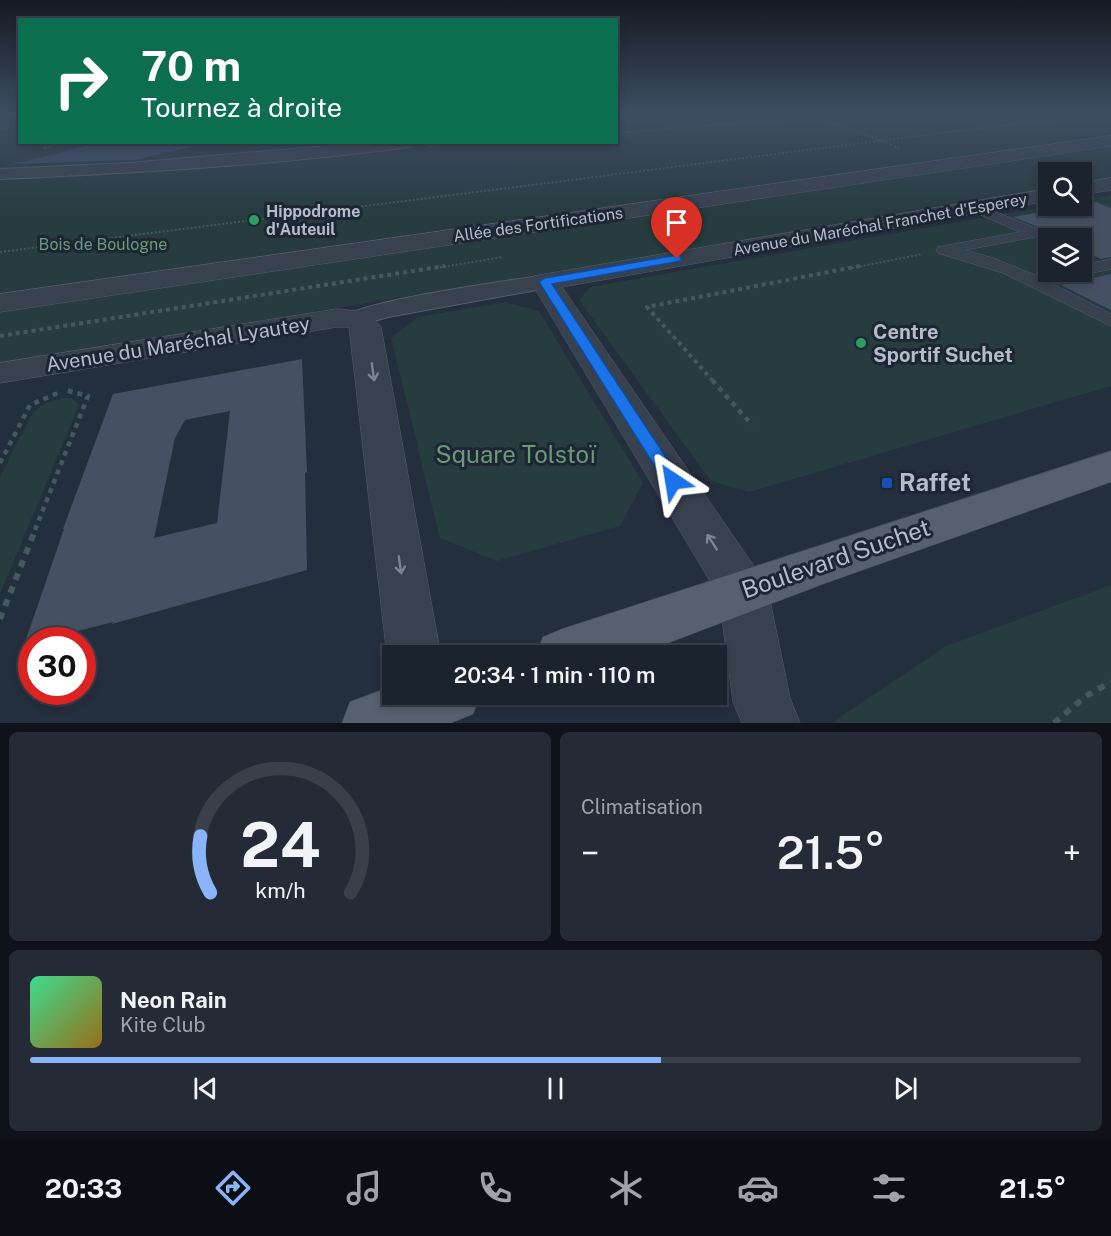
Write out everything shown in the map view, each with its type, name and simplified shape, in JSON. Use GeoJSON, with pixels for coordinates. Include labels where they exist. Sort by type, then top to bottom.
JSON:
{"type":"FeatureCollection","features":[{"type":"Feature","properties":{"kind":"main road","name":"Boulevard Suchet"},"geometry":{"type":"LineString","coordinates":[[593,645],[743,591],[1111,466]]}},
{"type":"Feature","properties":{"kind":"street"},"geometry":{"type":"LineString","coordinates":[[0,174],[130,168],[325,148]]}},
{"type":"Feature","properties":{"kind":"street","name":"Allée des Fortifications"},"geometry":{"type":"LineString","coordinates":[[0,303],[1063,148]]}},
{"type":"Feature","properties":{"kind":"street"},"geometry":{"type":"LineString","coordinates":[[1092,187],[1111,184]]}},
{"type":"Feature","properties":{"kind":"street","name":"Avenue du Maréchal Franchet d'Esperey"},"geometry":{"type":"LineString","coordinates":[[357,318],[384,310],[1038,197]]}},
{"type":"Feature","properties":{"kind":"street"},"geometry":{"type":"LineString","coordinates":[[545,282],[743,591],[762,702],[771,723]]}},
{"type":"Feature","properties":{"kind":"street","name":"Avenue du Maréchal Lyautey"},"geometry":{"type":"LineString","coordinates":[[0,374],[337,318],[357,318]]}},
{"type":"Feature","properties":{"kind":"street"},"geometry":{"type":"LineString","coordinates":[[357,318],[366,327],[409,645]]}},
{"type":"Feature","properties":{"kind":"lane"},"geometry":{"type":"LineString","coordinates":[[943,250],[1035,233],[974,207]]}},
{"type":"Feature","properties":{"kind":"lane"},"geometry":{"type":"LineString","coordinates":[[943,250],[994,263],[1035,280],[1111,321]]}},
{"type":"Feature","properties":{"kind":"lane"},"geometry":{"type":"LineString","coordinates":[[1092,268],[1111,264]]}},
{"type":"Feature","properties":{"kind":"path"},"geometry":{"type":"LineString","coordinates":[[0,252],[828,148]]}},
{"type":"Feature","properties":{"kind":"path"},"geometry":{"type":"LineString","coordinates":[[898,148],[941,165]]}},
{"type":"Feature","properties":{"kind":"path"},"geometry":{"type":"LineString","coordinates":[[752,425],[647,307],[943,250]]}},
{"type":"Feature","properties":{"kind":"path"},"geometry":{"type":"LineString","coordinates":[[64,390],[78,360]]}},
{"type":"Feature","properties":{"kind":"path"},"geometry":{"type":"LineString","coordinates":[[0,463],[30,405],[64,390],[88,396],[0,619]]}},
{"type":"Feature","properties":{"kind":"path"},"geometry":{"type":"LineString","coordinates":[[1054,723],[1086,696],[1111,682]]}},
{"type":"Feature","properties":{"kind":"green space","name":"Bois de Boulogne"},"geometry":{"type":"Polygon","coordinates":[[[0,148],[1111,148],[1111,180],[1092,183],[1092,162],[1038,162],[1038,192],[0,364],[0,148]]]}},
{"type":"Feature","properties":{"kind":"green space","name":"Centre Sportif Suchet"},"geometry":{"type":"Polygon","coordinates":[[[1111,195],[1111,386],[749,492],[711,481],[579,300],[590,287],[1038,208],[1038,216],[1092,216],[1092,198],[1111,195]]]}},
{"type":"Feature","properties":{"kind":"green space","name":"Square Tolstoï"},"geometry":{"type":"Polygon","coordinates":[[[505,302],[539,311],[643,483],[620,526],[497,561],[440,538],[391,338],[418,317],[505,302]]]}},
{"type":"Feature","properties":{"kind":"green space"},"geometry":{"type":"Polygon","coordinates":[[[72,398],[79,405],[0,594],[0,477],[33,412],[46,403],[72,398]]]}},
{"type":"Feature","properties":{"kind":"green space"},"geometry":{"type":"Polygon","coordinates":[[[1111,585],[1111,723],[835,723],[841,716],[946,646],[1111,585]]]}},
{"type":"Feature","properties":{"kind":"water"},"geometry":{"type":"Polygon","coordinates":[[[80,148],[187,148],[134,160],[13,164],[80,148]]]}},
{"type":"Feature","properties":{"kind":"building"},"geometry":{"type":"Polygon","coordinates":[[[1092,203],[1111,208],[1111,257],[1101,259],[1092,255],[1092,228],[1041,228],[1013,217],[1038,212],[1038,216],[1092,216],[1092,203]]]}},
{"type":"Feature","properties":{"kind":"building"},"geometry":{"type":"Polygon","coordinates":[[[1111,274],[1111,310],[1061,285],[1092,282],[1092,278],[1111,274]]]}},
{"type":"Feature","properties":{"kind":"building"},"geometry":{"type":"Polygon","coordinates":[[[302,359],[307,472],[305,473],[307,570],[112,624],[113,622],[93,627],[30,627],[63,529],[113,394],[302,359]],[[230,411],[185,420],[175,438],[154,538],[217,523],[230,411]]]}},
{"type":"Feature","properties":{"kind":"place","name":"Hippodrome d'Auteuil"},"geometry":{"type":"Point","coordinates":[254,220]}},
{"type":"Feature","properties":{"kind":"place","name":"Centre Sportif Suchet"},"geometry":{"type":"Point","coordinates":[861,343]}},
{"type":"Feature","properties":{"kind":"place","name":"Raffet"},"geometry":{"type":"Point","coordinates":[887,483]}},
{"type":"Feature","properties":{"kind":"route"},"geometry":{"type":"LineString","coordinates":[[673,481],[545,282],[677,259]]}}]}
